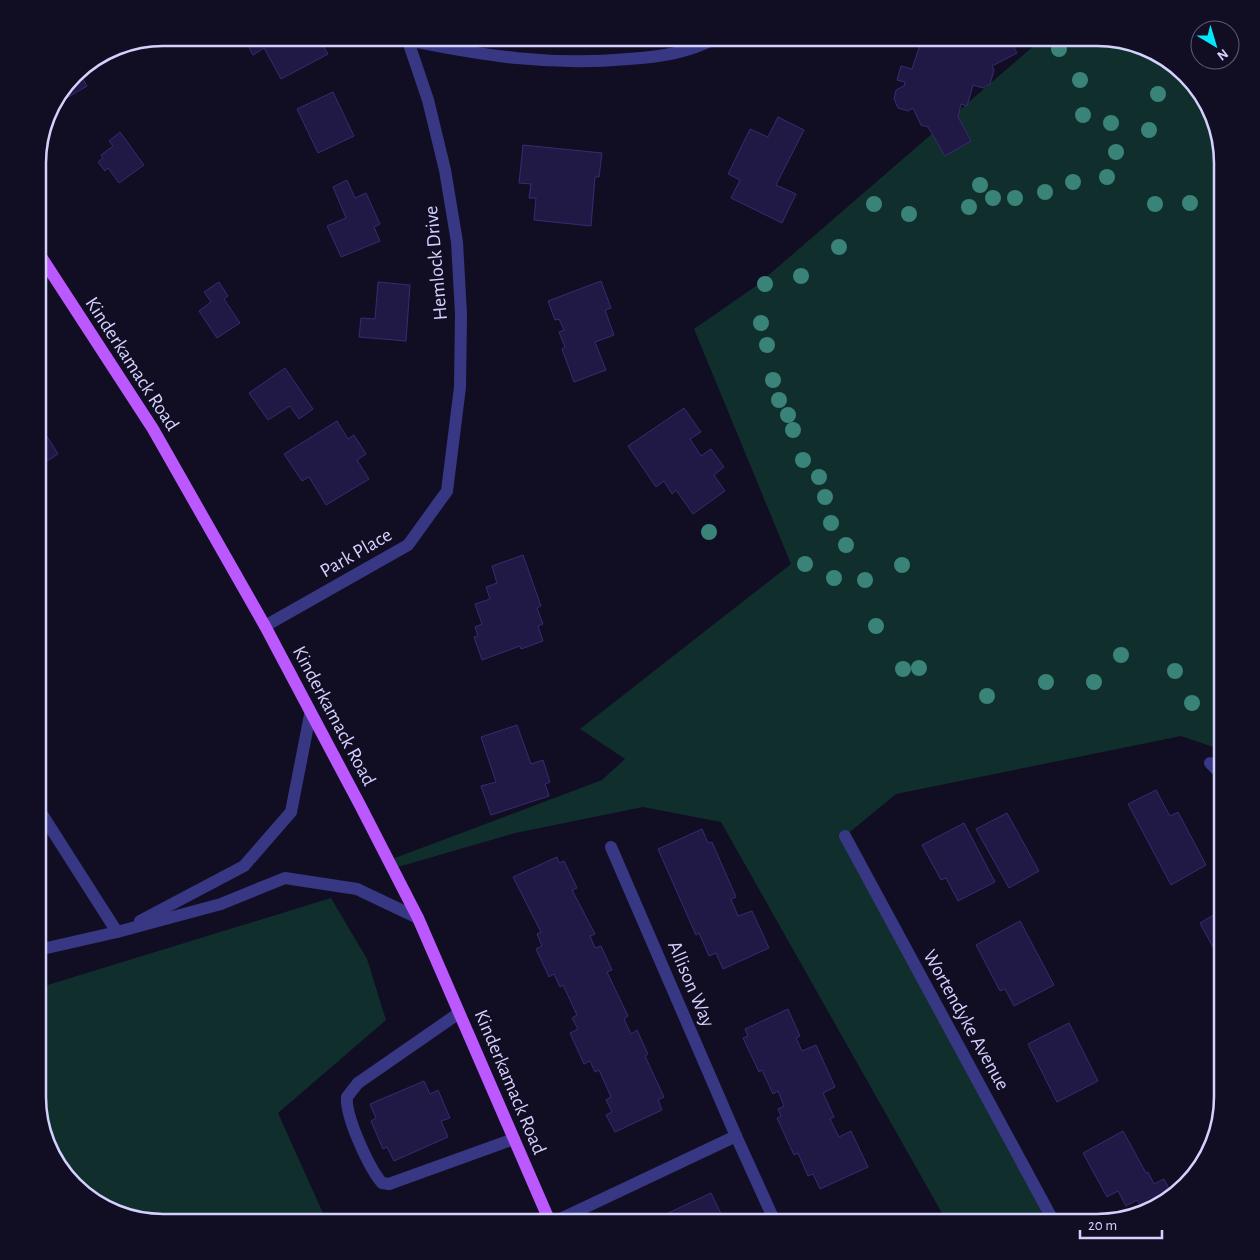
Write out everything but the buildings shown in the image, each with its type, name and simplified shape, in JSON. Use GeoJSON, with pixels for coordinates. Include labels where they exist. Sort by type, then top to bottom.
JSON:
{"type":"FeatureCollection","features":[{"type":"Feature","properties":{"kind":"main road","name":"Kinderkamack Road"},"geometry":{"type":"LineString","coordinates":[[46,264],[152,429],[265,626],[418,918],[548,1214]]}},
{"type":"Feature","properties":{"kind":"street","name":"Hemlock Drive"},"geometry":{"type":"LineString","coordinates":[[409,46],[428,100],[445,170],[456,242],[461,314],[460,387],[446,491]]}},
{"type":"Feature","properties":{"kind":"street"},"geometry":{"type":"LineString","coordinates":[[439,46],[476,54],[544,61],[602,62],[669,56],[702,46]]}},
{"type":"Feature","properties":{"kind":"street","name":"Park Place"},"geometry":{"type":"LineString","coordinates":[[265,626],[408,545],[446,491]]}},
{"type":"Feature","properties":{"kind":"street"},"geometry":{"type":"LineString","coordinates":[[117,932],[244,866],[250,860],[291,812],[310,714]]}},
{"type":"Feature","properties":{"kind":"street"},"geometry":{"type":"LineString","coordinates":[[1210,763],[1214,767]]}},
{"type":"Feature","properties":{"kind":"street"},"geometry":{"type":"LineString","coordinates":[[46,821],[117,932]]}},
{"type":"Feature","properties":{"kind":"street","name":"Wortendyke Avenue"},"geometry":{"type":"LineString","coordinates":[[844,836],[1050,1214]]}},
{"type":"Feature","properties":{"kind":"street","name":"Allison Way"},"geometry":{"type":"LineString","coordinates":[[611,847],[736,1136],[772,1214]]}},
{"type":"Feature","properties":{"kind":"street"},"geometry":{"type":"LineString","coordinates":[[46,948],[117,932],[221,904],[284,878],[357,889],[418,918]]}},
{"type":"Feature","properties":{"kind":"street"},"geometry":{"type":"LineString","coordinates":[[460,1013],[358,1083],[347,1097],[346,1105],[352,1123],[376,1176],[382,1183],[389,1184],[514,1139]]}},
{"type":"Feature","properties":{"kind":"street"},"geometry":{"type":"LineString","coordinates":[[569,1214],[736,1136]]}},
{"type":"Feature","properties":{"kind":"green space"},"geometry":{"type":"Polygon","coordinates":[[[1034,46],[1105,46],[1120,48],[1149,58],[1180,80],[1190,92],[1208,125],[1212,140],[1214,163],[1214,747],[1181,736],[896,794],[845,836],[1050,1214],[942,1214],[721,822],[643,807],[515,833],[391,869],[387,861],[602,780],[625,759],[580,729],[791,564],[694,329],[756,286],[1034,46]]]}},
{"type":"Feature","properties":{"kind":"green space"},"geometry":{"type":"Polygon","coordinates":[[[331,898],[367,959],[386,1020],[278,1113],[323,1214],[148,1213],[125,1208],[92,1190],[70,1168],[55,1142],[48,1120],[46,1105],[46,986],[331,898]]]}}]}
